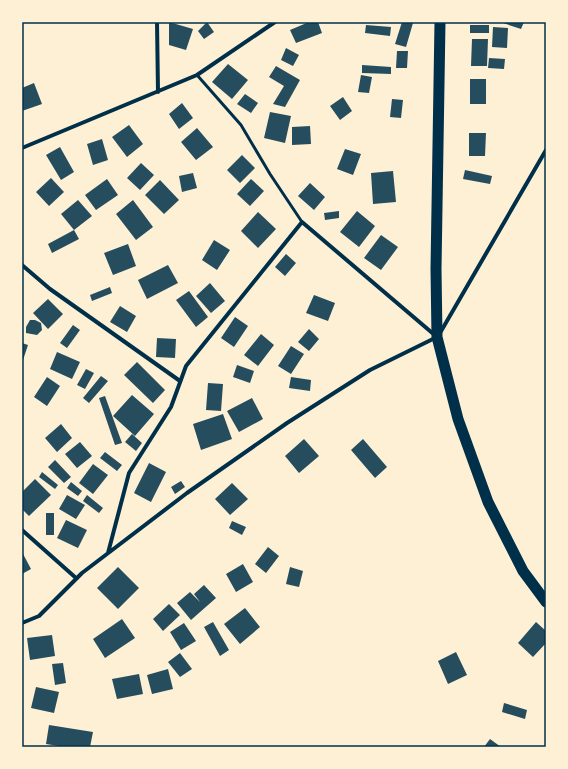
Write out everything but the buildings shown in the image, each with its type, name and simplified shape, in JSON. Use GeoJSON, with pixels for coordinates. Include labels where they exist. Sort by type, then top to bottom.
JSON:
{"type":"FeatureCollection","features":[{"type":"Feature","properties":{"kind":"highway"},"geometry":{"type":"LineString","coordinates":[[440,22],[436,268],[437,337],[458,419],[488,502],[523,571],[546,602]]}},
{"type":"Feature","properties":{"kind":"street"},"geometry":{"type":"LineString","coordinates":[[157,22],[158,92]]}},
{"type":"Feature","properties":{"kind":"street"},"geometry":{"type":"LineString","coordinates":[[22,148],[197,75],[275,22]]}},
{"type":"Feature","properties":{"kind":"street"},"geometry":{"type":"LineString","coordinates":[[22,623],[39,616],[76,578],[108,553],[187,493],[287,423],[370,370],[437,337],[546,150]]}},
{"type":"Feature","properties":{"kind":"street"},"geometry":{"type":"LineString","coordinates":[[108,553],[130,473],[171,407],[186,366],[302,222],[437,337]]}},
{"type":"Feature","properties":{"kind":"street"},"geometry":{"type":"LineString","coordinates":[[22,265],[50,289],[180,381]]}},
{"type":"Feature","properties":{"kind":"street"},"geometry":{"type":"LineString","coordinates":[[22,530],[76,578]]}},
{"type":"Feature","properties":{"kind":"lane"},"geometry":{"type":"LineString","coordinates":[[197,75],[241,125],[270,174],[302,222]]}}]}
